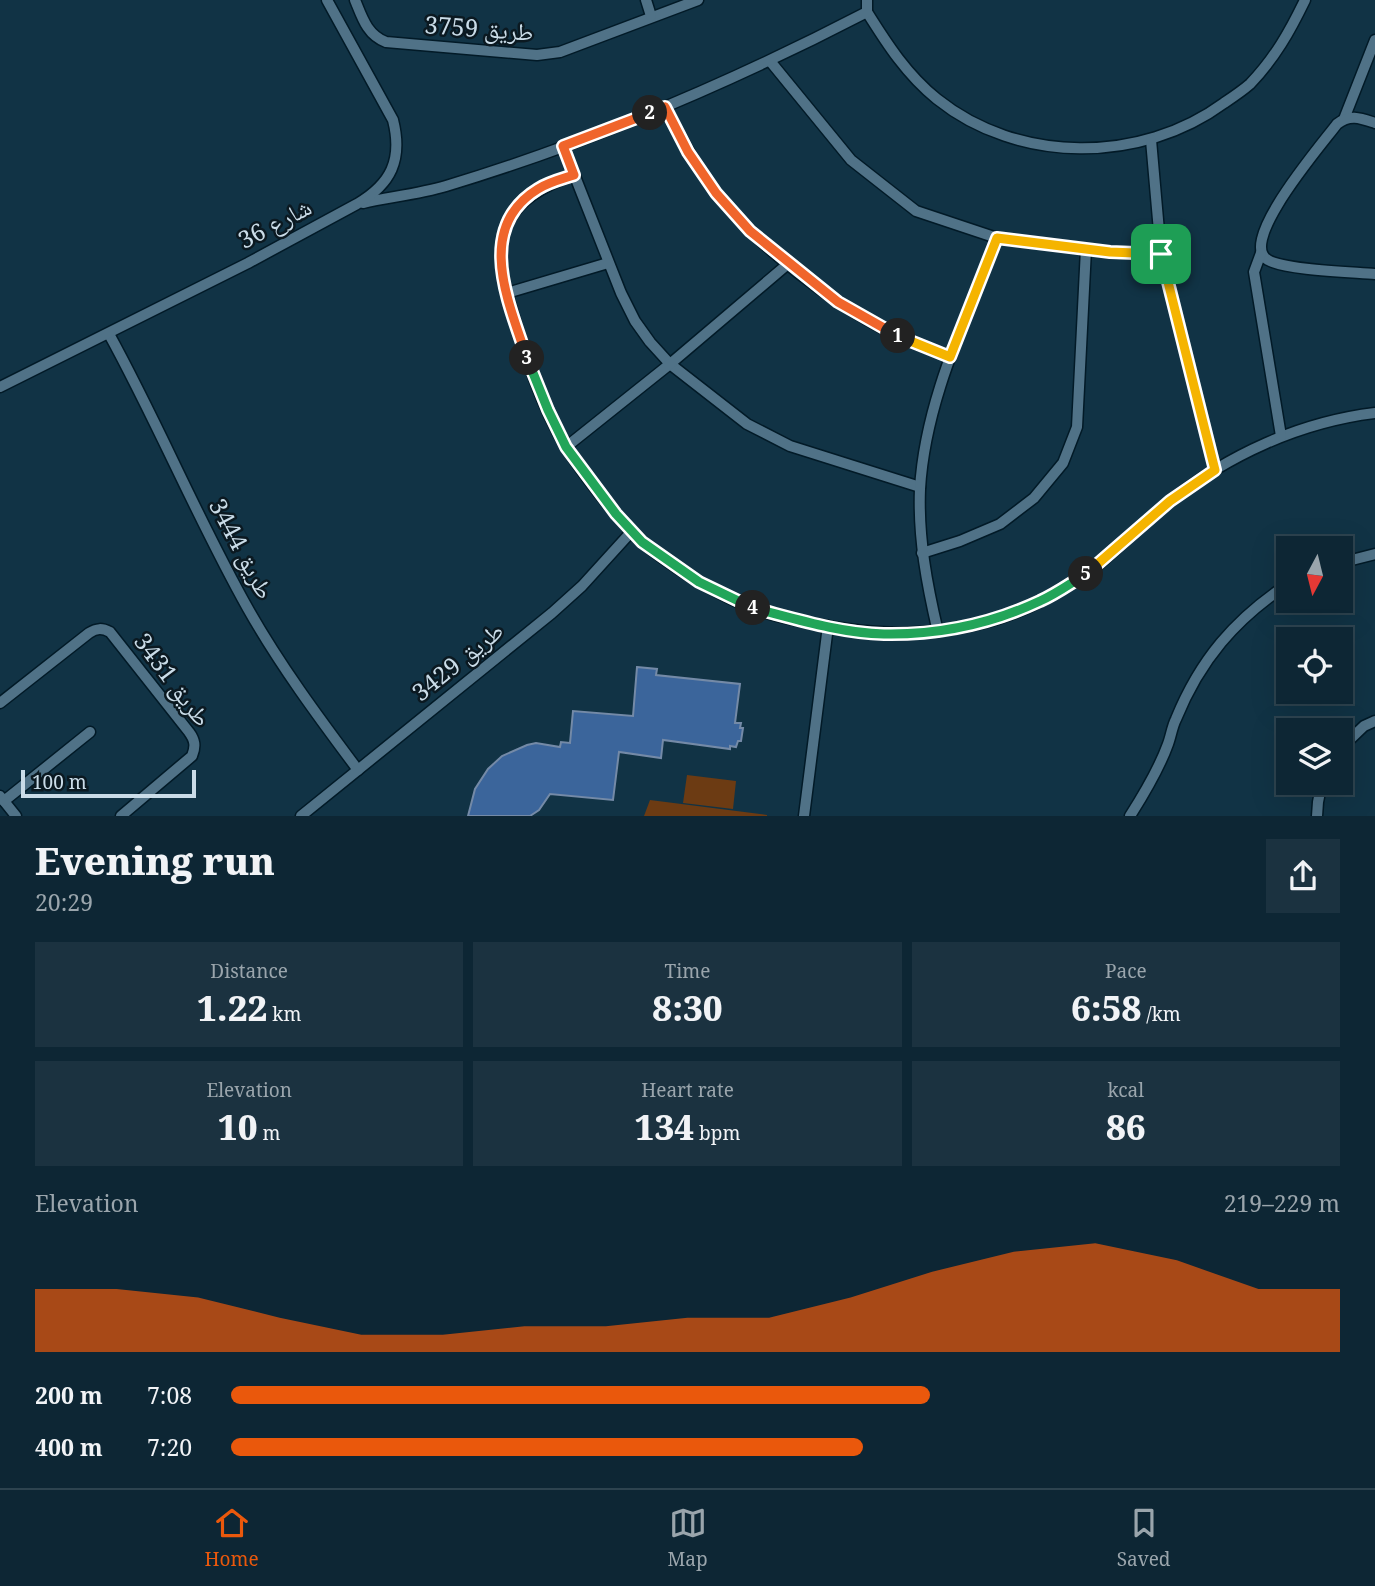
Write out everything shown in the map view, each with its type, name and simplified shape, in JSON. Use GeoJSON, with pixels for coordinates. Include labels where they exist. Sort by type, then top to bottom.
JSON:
{"type":"FeatureCollection","features":[{"type":"Feature","properties":{"kind":"street","name":"شارع 36"},"geometry":{"type":"LineString","coordinates":[[0,387],[109,334],[357,204],[377,190],[390,172],[396,156],[397,140],[389,110],[327,0]]}},
{"type":"Feature","properties":{"kind":"street","name":"طريق 3759"},"geometry":{"type":"LineString","coordinates":[[355,0],[368,29],[375,37],[386,42],[537,55],[560,52],[698,0]]}},
{"type":"Feature","properties":{"kind":"street"},"geometry":{"type":"LineString","coordinates":[[646,0],[651,16]]}},
{"type":"Feature","properties":{"kind":"street"},"geometry":{"type":"LineString","coordinates":[[867,0],[867,12],[897,60],[937,100],[986,129],[1039,146],[1096,150],[1151,140],[1203,118],[1248,85],[1284,42],[1306,0]]}},
{"type":"Feature","properties":{"kind":"street"},"geometry":{"type":"LineString","coordinates":[[357,204],[444,186],[563,146],[665,107],[770,61],[867,12]]}},
{"type":"Feature","properties":{"kind":"street"},"geometry":{"type":"LineString","coordinates":[[1344,119],[1375,40]]}},
{"type":"Feature","properties":{"kind":"street"},"geometry":{"type":"LineString","coordinates":[[770,61],[852,160],[916,211],[997,238],[1086,249],[1161,254]]}},
{"type":"Feature","properties":{"kind":"street"},"geometry":{"type":"LineString","coordinates":[[665,107],[688,152],[716,193],[750,231],[838,302],[892,334],[950,357]]}},
{"type":"Feature","properties":{"kind":"street"},"geometry":{"type":"LineString","coordinates":[[1281,436],[1254,272],[1261,253],[1261,239],[1276,205],[1337,124],[1344,119],[1360,118],[1375,123]]}},
{"type":"Feature","properties":{"kind":"street"},"geometry":{"type":"LineString","coordinates":[[1151,140],[1161,254],[1215,470]]}},
{"type":"Feature","properties":{"kind":"street"},"geometry":{"type":"LineString","coordinates":[[563,146],[608,263],[635,321],[670,364],[747,424],[790,446],[920,487]]}},
{"type":"Feature","properties":{"kind":"street"},"geometry":{"type":"LineString","coordinates":[[574,175],[538,189],[522,202],[509,219],[502,239],[500,259],[507,293],[532,372],[566,447],[616,514],[642,542],[699,582],[751,608],[828,626],[883,634],[938,632],[992,621],[1042,601],[1088,572],[1170,501],[1215,470],[1281,436],[1319,423],[1375,413]]}},
{"type":"Feature","properties":{"kind":"street"},"geometry":{"type":"LineString","coordinates":[[938,632],[922,553],[920,487],[926,442],[950,357],[997,238]]}},
{"type":"Feature","properties":{"kind":"street"},"geometry":{"type":"LineString","coordinates":[[922,553],[1000,524],[1034,498],[1063,463],[1077,427],[1086,249]]}},
{"type":"Feature","properties":{"kind":"street"},"geometry":{"type":"LineString","coordinates":[[1261,253],[1271,262],[1311,269],[1375,274]]}},
{"type":"Feature","properties":{"kind":"street"},"geometry":{"type":"LineString","coordinates":[[507,293],[608,263]]}},
{"type":"Feature","properties":{"kind":"street"},"geometry":{"type":"LineString","coordinates":[[566,447],[670,364],[789,263]]}},
{"type":"Feature","properties":{"kind":"street","name":"طريق 3444"},"geometry":{"type":"LineString","coordinates":[[109,334],[194,507],[248,609],[309,704],[358,770]]}},
{"type":"Feature","properties":{"kind":"street","name":"طريق 3429"},"geometry":{"type":"LineString","coordinates":[[301,816],[552,613],[582,586],[632,531]]}},
{"type":"Feature","properties":{"kind":"street"},"geometry":{"type":"LineString","coordinates":[[1353,560],[1375,554]]}},
{"type":"Feature","properties":{"kind":"street"},"geometry":{"type":"LineString","coordinates":[[1129,816],[1167,747],[1175,720],[1206,661],[1230,630],[1259,603],[1276,592]]}},
{"type":"Feature","properties":{"kind":"street"},"geometry":{"type":"LineString","coordinates":[[804,816],[828,626]]}},
{"type":"Feature","properties":{"kind":"street","name":"طريق 3431"},"geometry":{"type":"LineString","coordinates":[[0,703],[89,633],[103,628],[110,632],[189,732],[194,739],[195,748],[192,756],[127,815]]}},
{"type":"Feature","properties":{"kind":"street"},"geometry":{"type":"LineString","coordinates":[[1353,737],[1364,726],[1375,721]]}},
{"type":"Feature","properties":{"kind":"street"},"geometry":{"type":"LineString","coordinates":[[16,816],[2,798],[90,732]]}},
{"type":"Feature","properties":{"kind":"street"},"geometry":{"type":"LineString","coordinates":[[1317,816],[1319,795]]}},
{"type":"Feature","properties":{"kind":"shaded area"},"geometry":{"type":"Polygon","coordinates":[[[687,775],[736,781],[733,809],[683,803],[687,775]]]}},
{"type":"Feature","properties":{"kind":"shaded area"},"geometry":{"type":"Polygon","coordinates":[[[650,800],[767,815],[767,816],[644,816],[650,800]]]}},
{"type":"Feature","properties":{"kind":"building"},"geometry":{"type":"Polygon","coordinates":[[[637,667],[657,669],[656,675],[740,684],[735,723],[741,723],[740,728],[743,728],[741,741],[738,741],[736,747],[730,746],[730,749],[663,740],[661,758],[619,752],[613,800],[550,794],[539,810],[530,816],[468,816],[475,789],[488,769],[502,756],[536,743],[560,747],[561,742],[570,743],[573,711],[633,716],[637,667]]]}},
{"type":"Feature","properties":{"kind":"route"},"geometry":{"type":"LineString","coordinates":[[665,107],[688,152],[716,193],[750,231],[838,302],[892,334],[950,357],[997,238],[1110,252],[1161,254],[1215,470],[1170,501],[1088,572],[1042,601],[992,621],[938,632],[883,634],[828,626],[751,608],[699,582],[642,542],[616,514],[566,447],[532,372],[503,280],[500,259],[502,239],[509,219],[522,202],[538,189],[574,175],[563,146],[665,107]]}}]}
